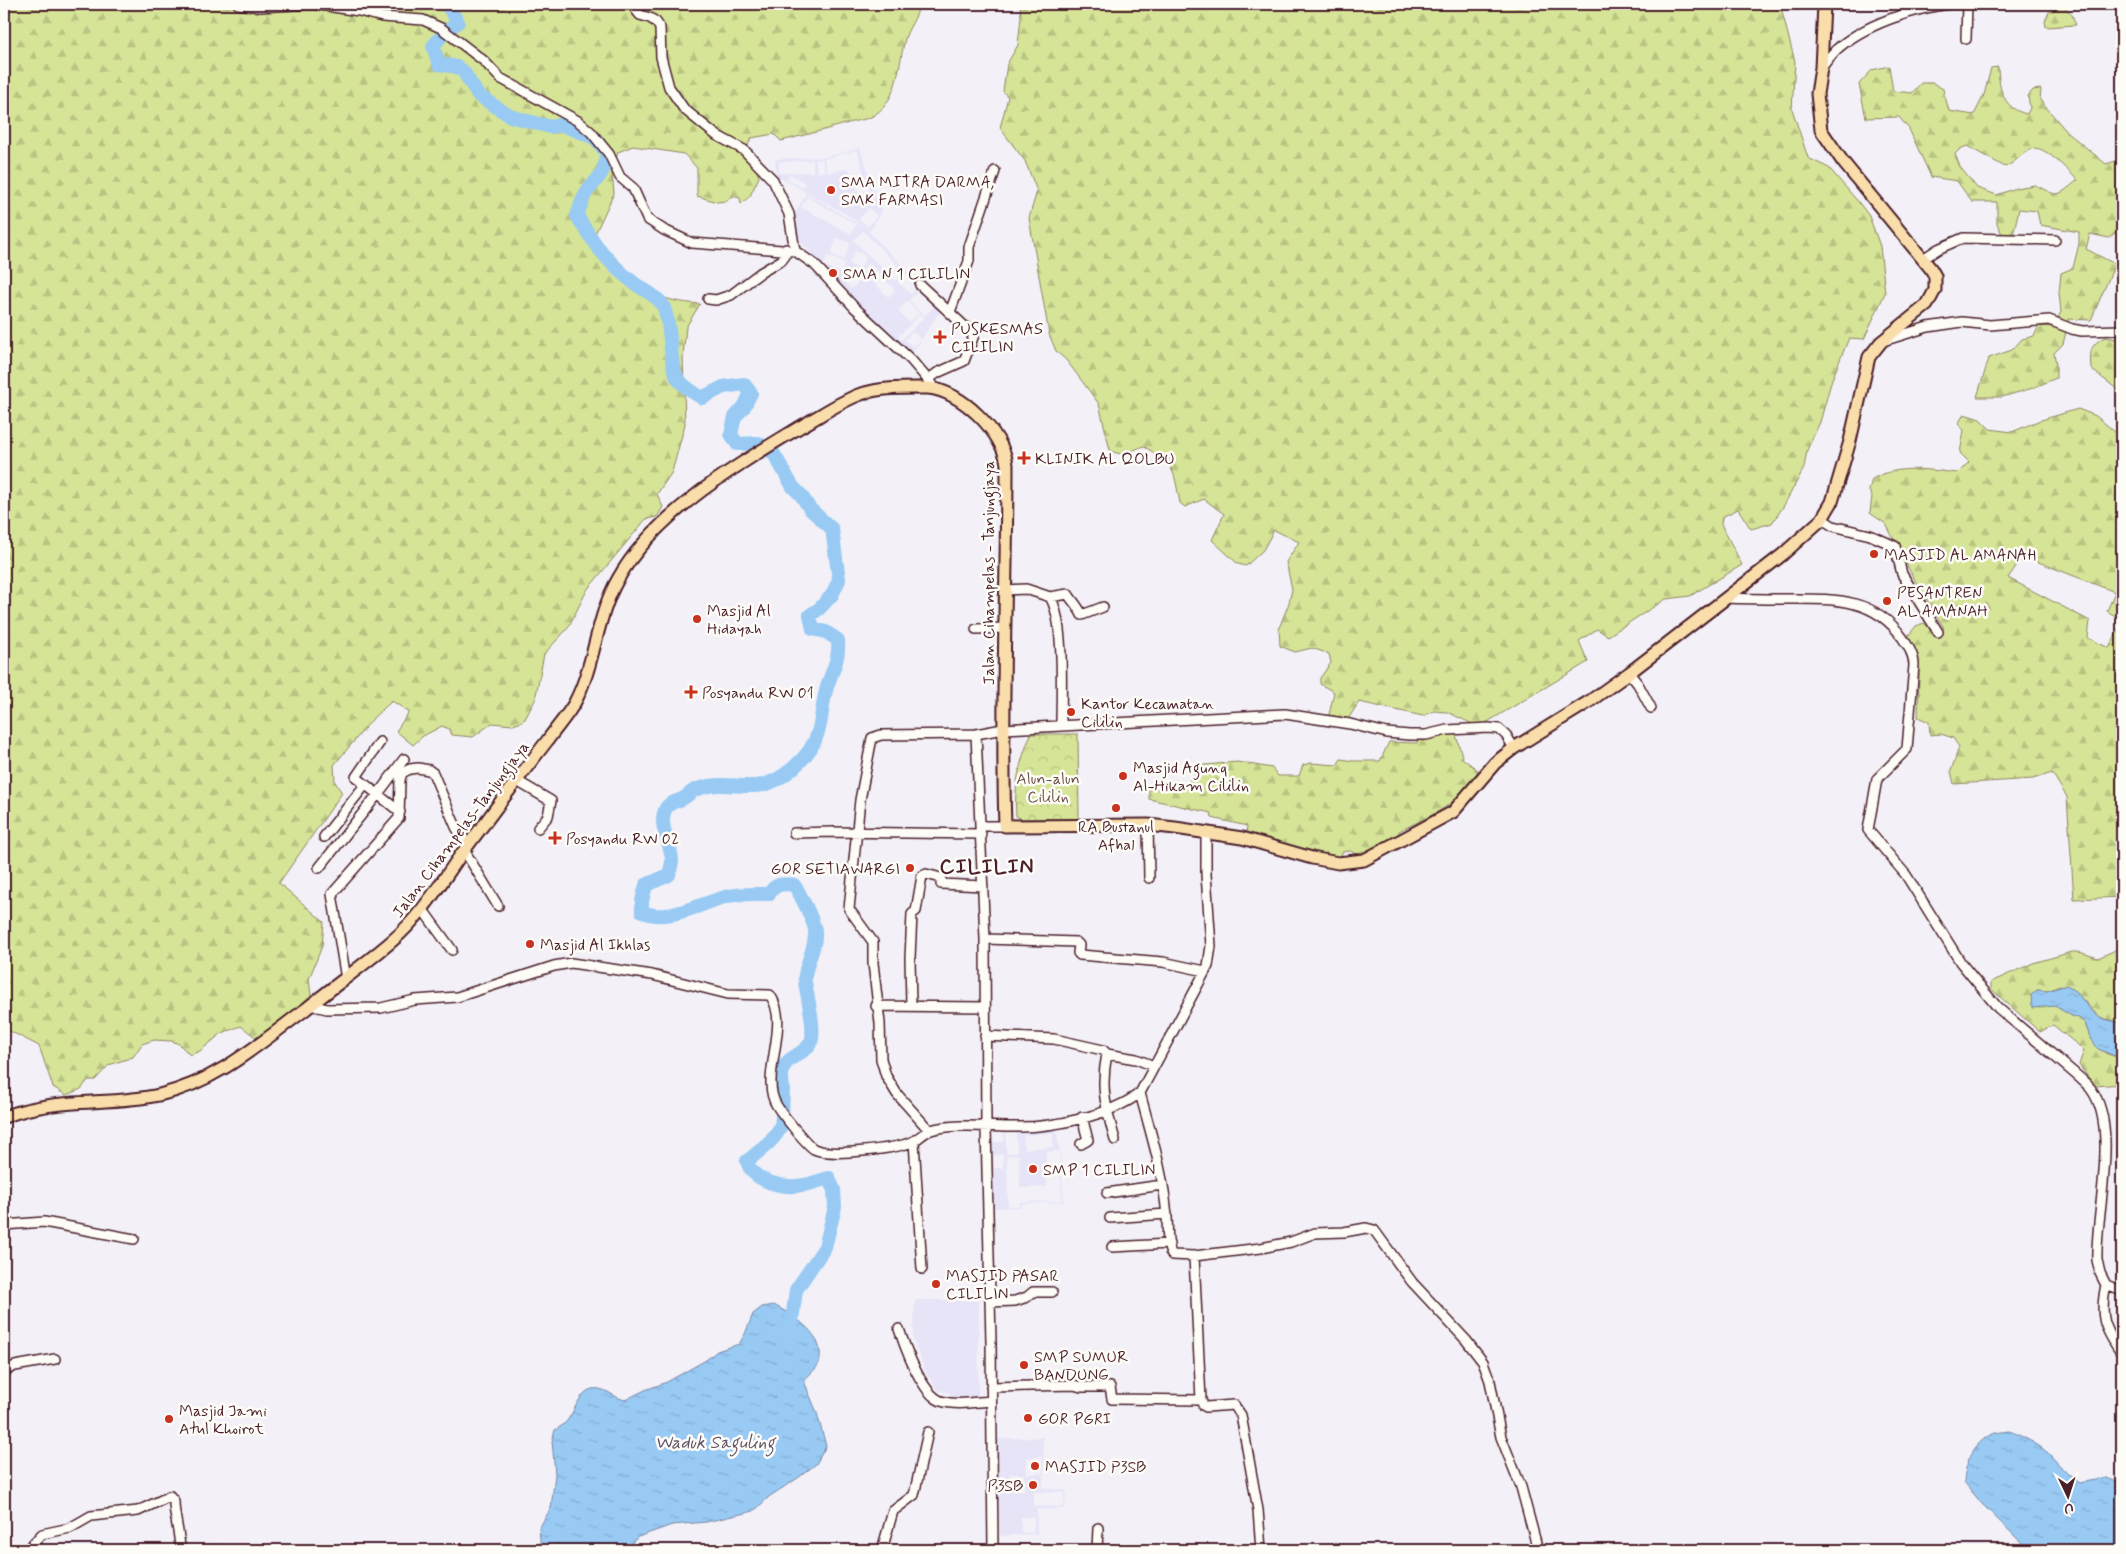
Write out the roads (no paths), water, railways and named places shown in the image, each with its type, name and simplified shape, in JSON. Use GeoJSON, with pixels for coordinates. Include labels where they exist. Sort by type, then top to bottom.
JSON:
{"type":"FeatureCollection","features":[{"type":"Feature","properties":{"kind":"main road"},"geometry":{"type":"LineString","coordinates":[[1006,826],[1148,825],[1242,838],[1328,862],[1344,863],[1364,860],[1454,812],[1495,763],[1514,748],[1590,701],[1629,674],[1782,555],[1822,519],[1832,502],[1850,441],[1869,356],[1881,342],[1927,305],[1935,290],[1935,276],[1923,259],[1843,162],[1821,130],[1817,94],[1821,68],[1824,4]]}},
{"type":"Feature","properties":{"kind":"main road","name":"Jalan Cihampelas - Tanjungjaya"},"geometry":{"type":"LineString","coordinates":[[771,444],[858,395],[889,388],[932,384],[977,414],[988,424],[1005,451],[1007,465],[1003,729],[1006,826]]}},
{"type":"Feature","properties":{"kind":"main road","name":"Jalan Cihampelas-Tanjungjaya"},"geometry":{"type":"LineString","coordinates":[[4,1118],[31,1109],[160,1095],[212,1075],[238,1061],[346,979],[397,936],[423,910],[466,848],[575,701],[609,597],[636,553],[681,507],[771,444]]}},
{"type":"Feature","properties":{"kind":"street"},"geometry":{"type":"LineString","coordinates":[[238,4],[259,7],[313,4],[359,11],[382,17],[423,20],[441,28],[484,61],[500,78],[578,121],[591,132],[610,154],[620,176],[633,188],[647,219],[686,241],[703,245],[790,250],[814,264],[854,307],[911,360],[932,384],[937,373],[964,360],[974,335],[920,285]]}},
{"type":"Feature","properties":{"kind":"street"},"geometry":{"type":"LineString","coordinates":[[636,4],[636,10],[640,15],[650,18],[660,28],[661,57],[673,94],[684,109],[702,125],[744,150],[773,180],[789,214],[790,250],[782,260],[731,294],[716,300],[708,299]]}},
{"type":"Feature","properties":{"kind":"street"},"geometry":{"type":"LineString","coordinates":[[1821,68],[1836,50],[1866,31],[1928,6],[1950,4]]}},
{"type":"Feature","properties":{"kind":"street"},"geometry":{"type":"LineString","coordinates":[[1966,39],[1967,4]]}},
{"type":"Feature","properties":{"kind":"street"},"geometry":{"type":"LineString","coordinates":[[950,312],[969,260],[969,247],[995,170]]}},
{"type":"Feature","properties":{"kind":"street"},"geometry":{"type":"LineString","coordinates":[[1923,259],[1944,245],[1963,238],[2055,240]]}},
{"type":"Feature","properties":{"kind":"street"},"geometry":{"type":"LineString","coordinates":[[1881,342],[1928,327],[1962,322],[1990,325],[2049,320],[2072,329],[2090,332],[2122,330]]}},
{"type":"Feature","properties":{"kind":"street"},"geometry":{"type":"LineString","coordinates":[[1822,519],[1833,526],[1870,535],[1895,546],[1902,574],[1938,632]]}},
{"type":"Feature","properties":{"kind":"street"},"geometry":{"type":"LineString","coordinates":[[1006,590],[1026,589],[1050,597],[1068,594],[1073,602],[1078,605],[1082,615],[1103,608]]}},
{"type":"Feature","properties":{"kind":"street"},"geometry":{"type":"LineString","coordinates":[[1050,597],[1054,604],[1060,646],[1061,726]]}},
{"type":"Feature","properties":{"kind":"street"},"geometry":{"type":"LineString","coordinates":[[1726,598],[1827,599],[1855,603],[1882,617],[1896,628],[1907,644],[1913,656],[1914,665],[1907,749],[1877,779],[1868,830],[1906,875],[1961,963],[1998,1008],[2080,1078],[2091,1089],[2096,1098],[2103,1117],[2105,1140],[2097,1260],[2100,1273],[2106,1285],[2103,1306],[2106,1328],[2122,1354]]}},
{"type":"Feature","properties":{"kind":"street"},"geometry":{"type":"LineString","coordinates":[[976,630],[1005,628]]}},
{"type":"Feature","properties":{"kind":"street"},"geometry":{"type":"LineString","coordinates":[[1629,674],[1638,684],[1651,708]]}},
{"type":"Feature","properties":{"kind":"street"},"geometry":{"type":"LineString","coordinates":[[929,1130],[897,1094],[886,1076],[881,1059],[873,942],[848,906],[862,790],[872,738],[874,736],[976,734],[1003,729],[1286,714],[1350,724],[1387,733],[1409,735],[1426,735],[1447,730],[1494,728],[1499,729],[1506,736],[1514,748]]}},
{"type":"Feature","properties":{"kind":"street"},"geometry":{"type":"LineString","coordinates":[[976,734],[986,939],[986,1127],[993,1550]]}},
{"type":"Feature","properties":{"kind":"street"},"geometry":{"type":"LineString","coordinates":[[380,742],[357,773],[357,779],[400,812]]}},
{"type":"Feature","properties":{"kind":"street"},"geometry":{"type":"LineString","coordinates":[[318,868],[404,759]]}},
{"type":"Feature","properties":{"kind":"street"},"geometry":{"type":"LineString","coordinates":[[346,979],[332,894],[393,826],[400,812],[400,780],[402,773],[410,769],[429,770],[433,773],[466,848],[498,906]]}},
{"type":"Feature","properties":{"kind":"street"},"geometry":{"type":"LineString","coordinates":[[517,781],[552,801],[548,816],[538,828]]}},
{"type":"Feature","properties":{"kind":"street"},"geometry":{"type":"LineString","coordinates":[[324,837],[365,785]]}},
{"type":"Feature","properties":{"kind":"street"},"geometry":{"type":"LineString","coordinates":[[1148,825],[1148,878]]}},
{"type":"Feature","properties":{"kind":"street"},"geometry":{"type":"LineString","coordinates":[[794,833],[981,830],[1006,826]]}},
{"type":"Feature","properties":{"kind":"street"},"geometry":{"type":"LineString","coordinates":[[310,1005],[327,1009],[381,1008],[416,1000],[457,997],[554,966],[571,963],[652,975],[728,994],[765,994],[770,996],[778,1013],[772,1072],[776,1104],[814,1149],[826,1151],[874,1150],[914,1141],[929,1130],[986,1127],[1044,1127],[1121,1104],[1140,1093],[1205,971],[1211,952],[1206,874],[1206,832]]}},
{"type":"Feature","properties":{"kind":"street"},"geometry":{"type":"LineString","coordinates":[[911,1005],[910,958],[912,914],[916,911],[922,876],[926,874],[941,878],[941,884],[983,886]]}},
{"type":"Feature","properties":{"kind":"street"},"geometry":{"type":"LineString","coordinates":[[423,910],[452,950]]}},
{"type":"Feature","properties":{"kind":"street"},"geometry":{"type":"LineString","coordinates":[[986,939],[1076,942],[1079,945],[1078,953],[1080,955],[1117,956],[1164,962],[1205,971]]}},
{"type":"Feature","properties":{"kind":"street"},"geometry":{"type":"LineString","coordinates":[[876,1006],[985,1007]]}},
{"type":"Feature","properties":{"kind":"street"},"geometry":{"type":"LineString","coordinates":[[985,1036],[1061,1040],[1103,1050],[1107,1054],[1136,1059],[1154,1066]]}},
{"type":"Feature","properties":{"kind":"street"},"geometry":{"type":"LineString","coordinates":[[1107,1054],[1102,1080],[1106,1109],[1115,1140]]}},
{"type":"Feature","properties":{"kind":"street"},"geometry":{"type":"LineString","coordinates":[[1140,1093],[1154,1144],[1167,1214],[1170,1252],[1174,1256],[1194,1256],[1290,1242],[1315,1233],[1344,1232],[1366,1228],[1374,1230],[1412,1282],[1466,1340],[1483,1362],[1490,1381],[1501,1437],[1521,1487],[1538,1550]]}},
{"type":"Feature","properties":{"kind":"street"},"geometry":{"type":"LineString","coordinates":[[1081,1144],[1088,1140],[1082,1117]]}},
{"type":"Feature","properties":{"kind":"street"},"geometry":{"type":"LineString","coordinates":[[914,1141],[922,1269]]}},
{"type":"Feature","properties":{"kind":"street"},"geometry":{"type":"LineString","coordinates":[[1107,1193],[1162,1185]]}},
{"type":"Feature","properties":{"kind":"street"},"geometry":{"type":"LineString","coordinates":[[1110,1218],[1167,1214]]}},
{"type":"Feature","properties":{"kind":"street"},"geometry":{"type":"LineString","coordinates":[[4,1225],[44,1222],[134,1239]]}},
{"type":"Feature","properties":{"kind":"street"},"geometry":{"type":"LineString","coordinates":[[1112,1247],[1169,1244]]}},
{"type":"Feature","properties":{"kind":"street"},"geometry":{"type":"LineString","coordinates":[[1194,1256],[1201,1400],[1206,1407],[1231,1404],[1241,1415],[1258,1510],[1261,1550]]}},
{"type":"Feature","properties":{"kind":"street"},"geometry":{"type":"LineString","coordinates":[[2106,1285],[2122,1291]]}},
{"type":"Feature","properties":{"kind":"street"},"geometry":{"type":"LineString","coordinates":[[990,1302],[1016,1301],[1028,1297],[1033,1292],[1052,1292]]}},
{"type":"Feature","properties":{"kind":"street"},"geometry":{"type":"LineString","coordinates":[[898,1329],[914,1367],[938,1400],[952,1403],[991,1400]]}},
{"type":"Feature","properties":{"kind":"street"},"geometry":{"type":"LineString","coordinates":[[4,1371],[15,1366],[55,1359]]}},
{"type":"Feature","properties":{"kind":"street"},"geometry":{"type":"LineString","coordinates":[[991,1387],[1074,1385],[1110,1387],[1112,1399],[1115,1400],[1201,1400]]}},
{"type":"Feature","properties":{"kind":"street"},"geometry":{"type":"LineString","coordinates":[[882,1550],[893,1511],[914,1495],[928,1432]]}},
{"type":"Feature","properties":{"kind":"street"},"geometry":{"type":"LineString","coordinates":[[27,1550],[42,1534],[70,1528],[91,1516],[138,1511],[170,1496],[174,1501],[174,1515],[180,1535],[180,1550]]}},
{"type":"Feature","properties":{"kind":"street"},"geometry":{"type":"LineString","coordinates":[[1097,1550],[1098,1528]]}},
{"type":"Feature","properties":{"kind":"water"},"geometry":{"type":"Polygon","coordinates":[[[2067,985],[2097,1015],[2104,1019],[2122,1023],[2122,1059],[2098,1049],[2090,1037],[2085,1023],[2079,1018],[2055,1006],[2032,1008],[2031,995],[2037,990],[2047,991],[2067,985]]]}},
{"type":"Feature","properties":{"kind":"water","name":"Waduk Saguling"},"geometry":{"type":"Polygon","coordinates":[[[774,1305],[791,1315],[807,1328],[814,1335],[818,1344],[820,1353],[819,1363],[804,1381],[817,1413],[826,1446],[816,1464],[770,1496],[754,1511],[706,1522],[672,1525],[638,1537],[624,1550],[541,1550],[539,1528],[551,1508],[555,1474],[552,1441],[555,1430],[565,1423],[584,1394],[589,1390],[595,1389],[606,1391],[625,1400],[667,1382],[706,1360],[717,1351],[739,1344],[753,1314],[762,1307],[774,1305]]]}},
{"type":"Feature","properties":{"kind":"water"},"geometry":{"type":"Polygon","coordinates":[[[2010,1431],[2044,1449],[2079,1483],[2107,1478],[2122,1484],[2122,1550],[2029,1550],[1982,1504],[1964,1482],[1968,1462],[1978,1444],[1984,1439],[1994,1433],[2010,1431]]]}},
{"type":"Feature","properties":{"kind":"waterway"},"geometry":{"type":"LineString","coordinates":[[443,4],[449,8],[458,22],[445,32],[433,46],[439,64],[457,67],[463,71],[478,95],[510,116],[550,127],[561,125],[573,129],[595,138],[606,152],[603,170],[585,195],[577,216],[609,260],[634,283],[653,295],[662,304],[668,322],[673,364],[678,379],[702,398],[723,387],[744,384],[751,393],[744,407],[735,417],[731,434],[737,444],[758,443],[774,454],[793,487],[810,509],[832,529],[839,580],[832,595],[819,609],[810,615],[813,629],[826,632],[838,640],[838,648],[815,741],[794,768],[775,781],[755,786],[717,785],[702,787],[684,798],[671,803],[666,808],[663,821],[672,860],[669,875],[646,885],[642,901],[642,911],[652,915],[674,914],[729,896],[769,894],[779,885],[794,885],[814,926],[814,944],[805,976],[812,1021],[811,1042],[804,1050],[787,1062],[782,1071],[782,1116],[779,1130],[767,1145],[747,1161],[755,1174],[778,1185],[795,1186],[810,1184],[829,1178],[834,1190],[835,1207],[825,1247],[796,1290],[791,1328],[788,1333]]}},
{"type":"Feature","properties":{"kind":"place","name":"SMA MITRA DARMA, SMK FARMASI"},"geometry":{"type":"Point","coordinates":[831,190]}},
{"type":"Feature","properties":{"kind":"place","name":"SMA N 1 CILILIN"},"geometry":{"type":"Point","coordinates":[833,273]}},
{"type":"Feature","properties":{"kind":"place","name":"PUSKESMAS CILILIN"},"geometry":{"type":"Point","coordinates":[940,337]}},
{"type":"Feature","properties":{"kind":"place","name":"KLINIK AL QOLBU"},"geometry":{"type":"Point","coordinates":[1024,458]}},
{"type":"Feature","properties":{"kind":"place","name":"MASJID AL AMANAH"},"geometry":{"type":"Point","coordinates":[1874,554]}},
{"type":"Feature","properties":{"kind":"place","name":"PESANTREN AL AMANAH"},"geometry":{"type":"Point","coordinates":[1887,601]}},
{"type":"Feature","properties":{"kind":"place","name":"Masjid Al Hidayah"},"geometry":{"type":"Point","coordinates":[697,619]}},
{"type":"Feature","properties":{"kind":"place","name":"Posyandu RW 01"},"geometry":{"type":"Point","coordinates":[691,692]}},
{"type":"Feature","properties":{"kind":"place","name":"Kantor Kecamatan Cililin"},"geometry":{"type":"Point","coordinates":[1071,712]}},
{"type":"Feature","properties":{"kind":"place","name":"Masjid Agung Al-Hikam Cililin"},"geometry":{"type":"Point","coordinates":[1123,776]}},
{"type":"Feature","properties":{"kind":"place","name":"RA Bustanul Afhal"},"geometry":{"type":"Point","coordinates":[1116,808]}},
{"type":"Feature","properties":{"kind":"place","name":"Posyandu RW 02"},"geometry":{"type":"Point","coordinates":[555,838]}},
{"type":"Feature","properties":{"kind":"place","name":"GOR SETIAWARGI"},"geometry":{"type":"Point","coordinates":[910,868]}},
{"type":"Feature","properties":{"kind":"place","name":"Masjid Al Ikhlas"},"geometry":{"type":"Point","coordinates":[530,944]}},
{"type":"Feature","properties":{"kind":"place","name":"SMP 1 CILILIN"},"geometry":{"type":"Point","coordinates":[1033,1169]}},
{"type":"Feature","properties":{"kind":"place","name":"MASJID PASAR CILILIN"},"geometry":{"type":"Point","coordinates":[936,1284]}},
{"type":"Feature","properties":{"kind":"place","name":"SMP SUMUR BANDUNG"},"geometry":{"type":"Point","coordinates":[1024,1365]}},
{"type":"Feature","properties":{"kind":"place","name":"GOR PGRI"},"geometry":{"type":"Point","coordinates":[1028,1418]}},
{"type":"Feature","properties":{"kind":"place","name":"Masjid Jami Atul Khoirot"},"geometry":{"type":"Point","coordinates":[169,1419]}},
{"type":"Feature","properties":{"kind":"place","name":"MASJID P3SB"},"geometry":{"type":"Point","coordinates":[1035,1466]}},
{"type":"Feature","properties":{"kind":"place","name":"P3SB"},"geometry":{"type":"Point","coordinates":[1033,1485]}},
{"type":"Feature","properties":{"kind":"district","name":"CILILIN"},"geometry":{"type":"Point","coordinates":[987,866]}},
{"type":"Feature","properties":{"kind":"park label","name":"Alun-alun Cililin"},"geometry":{"type":"Point","coordinates":[1048,787]}}]}
